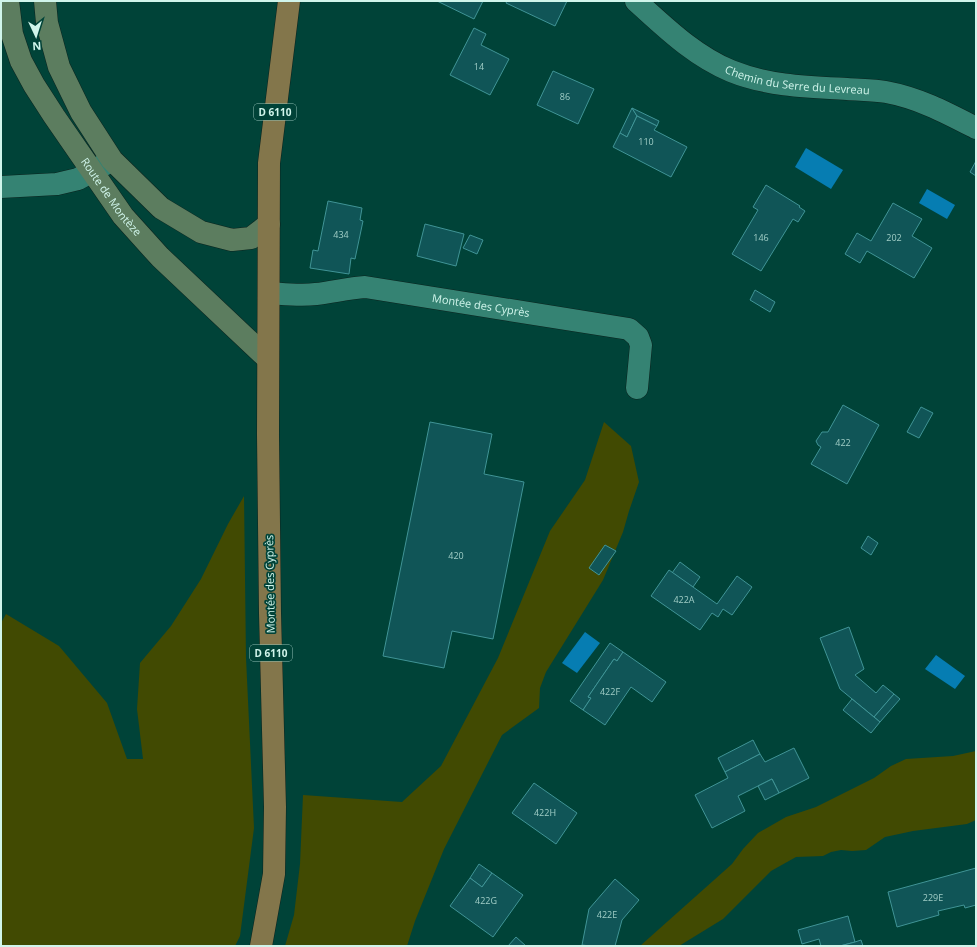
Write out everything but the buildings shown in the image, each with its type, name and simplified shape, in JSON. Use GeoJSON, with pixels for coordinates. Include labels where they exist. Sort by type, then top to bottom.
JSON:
{"type":"FeatureCollection","features":[{"type":"Feature","properties":{"kind":"main road","name":"Montée des Cyprès"},"geometry":{"type":"LineString","coordinates":[[261,946],[274,874],[275,807],[270,614],[267,358],[269,293],[269,162],[289,1]]}},
{"type":"Feature","properties":{"kind":"street","name":"Route de Montèze"},"geometry":{"type":"LineString","coordinates":[[8,1],[12,34],[21,61],[50,110],[123,216],[160,257],[267,358]]}},
{"type":"Feature","properties":{"kind":"street","name":"Route de Montèze"},"geometry":{"type":"LineString","coordinates":[[45,1],[47,23],[59,67],[81,112],[112,160],[161,208],[201,232],[232,240],[251,238],[269,224]]}},
{"type":"Feature","properties":{"kind":"street","name":"Chemin du Serre du Levreau"},"geometry":{"type":"LineString","coordinates":[[636,1],[682,42],[697,53],[731,71],[767,82],[800,87],[885,92],[915,99],[946,112],[976,128]]}},
{"type":"Feature","properties":{"kind":"street"},"geometry":{"type":"LineString","coordinates":[[1,187],[57,184],[78,179],[112,160]]}},
{"type":"Feature","properties":{"kind":"street","name":"Montée des Cyprès"},"geometry":{"type":"LineString","coordinates":[[269,293],[296,295],[315,294],[365,287],[629,329],[638,337],[641,345],[637,388]]}},
{"type":"Feature","properties":{"kind":"green space"},"geometry":{"type":"Polygon","coordinates":[[[604,422],[631,446],[639,482],[623,532],[603,580],[546,672],[540,688],[539,708],[502,735],[444,849],[415,921],[407,946],[285,946],[294,915],[300,864],[303,795],[402,802],[441,766],[498,658],[550,531],[585,480],[604,422]]]}},
{"type":"Feature","properties":{"kind":"green space"},"geometry":{"type":"Polygon","coordinates":[[[244,496],[246,658],[254,828],[240,936],[235,946],[1,946],[1,623],[6,614],[59,646],[107,703],[127,759],[143,759],[137,709],[140,663],[171,626],[201,579],[228,524],[244,496]]]}},
{"type":"Feature","properties":{"kind":"green space"},"geometry":{"type":"Polygon","coordinates":[[[976,751],[976,820],[967,824],[913,831],[885,837],[866,850],[841,850],[831,852],[823,856],[796,857],[771,871],[723,919],[679,946],[640,946],[732,864],[743,849],[758,833],[786,817],[816,807],[874,778],[891,766],[906,759],[953,756],[976,751]]]}},
{"type":"Feature","properties":{"kind":"water"},"geometry":{"type":"Polygon","coordinates":[[[806,148],[843,170],[831,189],[795,167],[806,148]]]}},
{"type":"Feature","properties":{"kind":"water"},"geometry":{"type":"Polygon","coordinates":[[[927,189],[955,205],[947,219],[919,203],[927,189]]]}},
{"type":"Feature","properties":{"kind":"water"},"geometry":{"type":"Polygon","coordinates":[[[585,632],[600,643],[577,673],[562,663],[585,632]]]}},
{"type":"Feature","properties":{"kind":"water"},"geometry":{"type":"Polygon","coordinates":[[[936,655],[965,676],[955,689],[925,669],[936,655]]]}}]}
